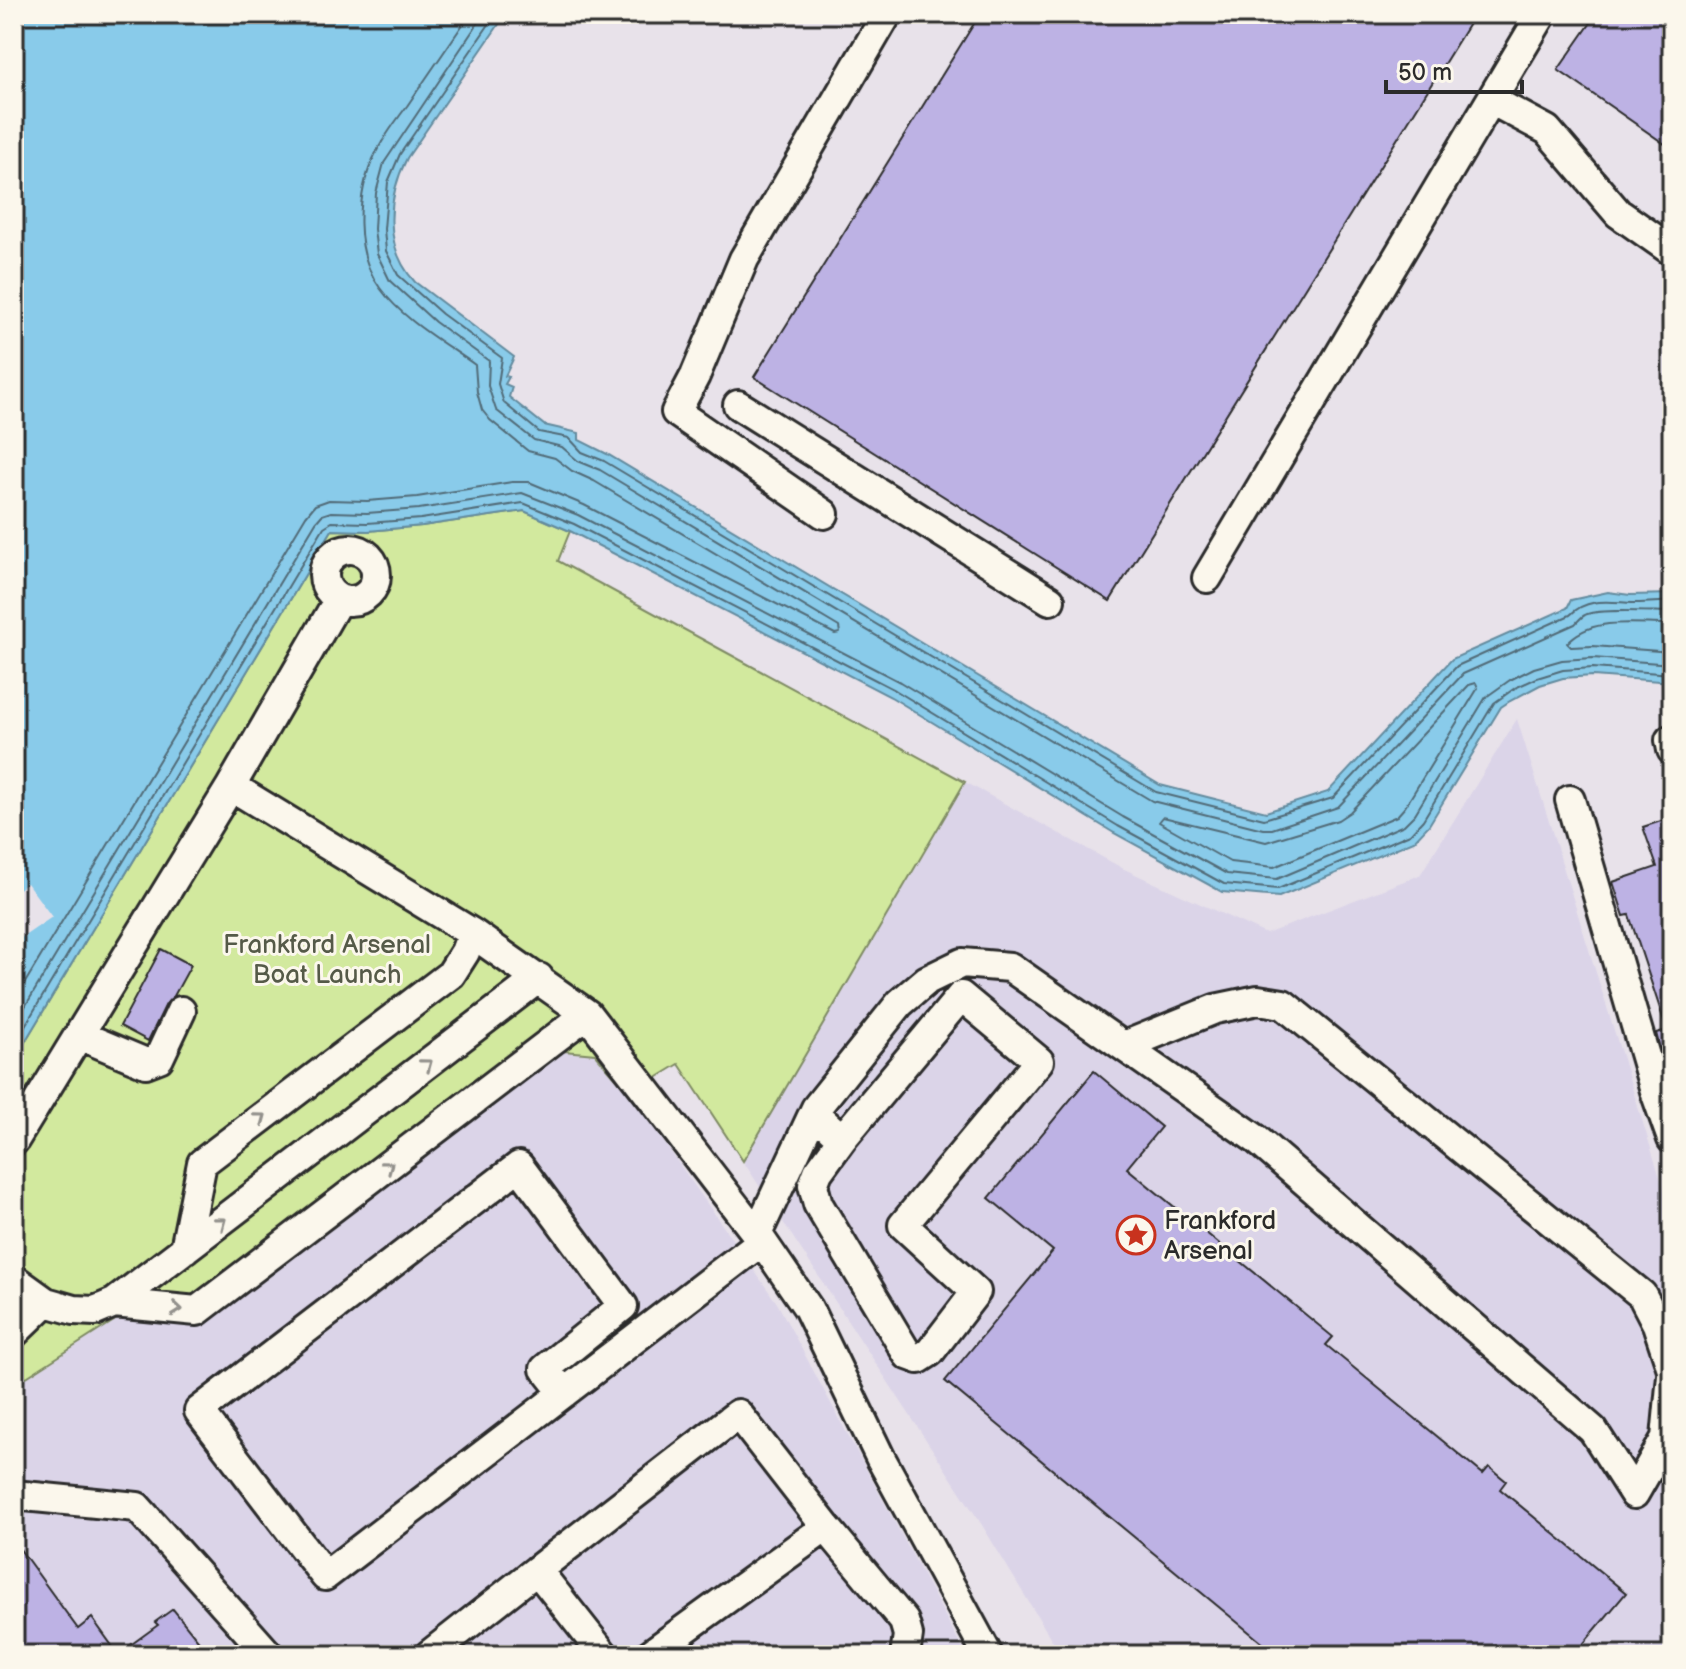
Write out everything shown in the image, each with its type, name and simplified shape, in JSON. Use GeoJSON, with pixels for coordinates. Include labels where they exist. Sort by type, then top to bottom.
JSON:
{"type":"FeatureCollection","features":[{"type":"Feature","properties":{"kind":"street"},"geometry":{"type":"LineString","coordinates":[[824,514],[676,412],[695,376],[744,259],[887,14]]}},
{"type":"Feature","properties":{"kind":"street"},"geometry":{"type":"LineString","coordinates":[[1207,578],[1542,14]]}},
{"type":"Feature","properties":{"kind":"street"},"geometry":{"type":"LineString","coordinates":[[1491,100],[1547,130],[1618,213],[1672,251]]}},
{"type":"Feature","properties":{"kind":"street"},"geometry":{"type":"LineString","coordinates":[[738,405],[1050,600]]}},
{"type":"Feature","properties":{"kind":"street"},"geometry":{"type":"LineString","coordinates":[[770,476],[790,436]]}},
{"type":"Feature","properties":{"kind":"street"},"geometry":{"type":"LineString","coordinates":[[14,1141],[22,1112],[79,1035],[231,786],[339,599]]}},
{"type":"Feature","properties":{"kind":"street"},"geometry":{"type":"LineString","coordinates":[[1672,739],[1672,750]]}},
{"type":"Feature","properties":{"kind":"street"},"geometry":{"type":"LineString","coordinates":[[231,786],[472,933],[587,1014],[760,1238],[808,1308],[880,1457],[988,1655]]}},
{"type":"Feature","properties":{"kind":"street"},"geometry":{"type":"LineString","coordinates":[[1570,800],[1664,1092],[1672,1139]]}},
{"type":"Feature","properties":{"kind":"street"},"geometry":{"type":"LineString","coordinates":[[185,1249],[202,1163],[451,974],[465,952],[472,933]]}},
{"type":"Feature","properties":{"kind":"street"},"geometry":{"type":"LineString","coordinates":[[564,1393],[545,1369],[623,1306],[519,1166],[199,1411],[325,1576],[564,1393],[760,1238],[814,1113],[900,1003],[927,980],[962,963],[1010,967],[1256,1139],[1593,1430],[1634,1494],[1666,1438],[1672,1372],[1657,1324],[1642,1295],[1283,1004],[1258,1000],[1215,1009],[1124,1046]]}},
{"type":"Feature","properties":{"kind":"street"},"geometry":{"type":"LineString","coordinates":[[14,1279],[46,1302],[74,1310],[95,1311],[114,1303],[539,978]]}},
{"type":"Feature","properties":{"kind":"street"},"geometry":{"type":"LineString","coordinates":[[961,996],[1039,1061],[903,1225],[976,1292],[930,1352],[919,1359],[908,1355],[818,1204],[813,1185],[818,1172],[842,1139],[961,996]]}},
{"type":"Feature","properties":{"kind":"street"},"geometry":{"type":"LineString","coordinates":[[79,1035],[146,1063],[159,1058],[181,1011]]}},
{"type":"Feature","properties":{"kind":"street"},"geometry":{"type":"LineString","coordinates":[[114,1303],[197,1311],[587,1014]]}},
{"type":"Feature","properties":{"kind":"street"},"geometry":{"type":"LineString","coordinates":[[814,1113],[842,1139]]}},
{"type":"Feature","properties":{"kind":"street"},"geometry":{"type":"LineString","coordinates":[[14,1333],[46,1302]]}},
{"type":"Feature","properties":{"kind":"street"},"geometry":{"type":"LineString","coordinates":[[429,1655],[738,1414],[904,1621],[908,1635],[905,1655]]}},
{"type":"Feature","properties":{"kind":"street"},"geometry":{"type":"LineString","coordinates":[[14,1495],[137,1507],[269,1655]]}},
{"type":"Feature","properties":{"kind":"street"},"geometry":{"type":"LineString","coordinates":[[649,1655],[826,1527]]}},
{"type":"Feature","properties":{"kind":"street"},"geometry":{"type":"LineString","coordinates":[[537,1570],[604,1655]]}},
{"type":"Feature","properties":{"kind":"shaded area"},"geometry":{"type":"Polygon","coordinates":[[[1517,719],[1672,1216],[1672,1655],[1061,1655],[982,1525],[743,1161],[965,782],[1124,869],[1266,934],[1420,875],[1517,719]]]}},
{"type":"Feature","properties":{"kind":"shaded area"},"geometry":{"type":"Polygon","coordinates":[[[564,1051],[595,1054],[630,1094],[777,1303],[966,1655],[14,1655],[14,1385],[117,1319],[199,1324],[564,1051]]]}},
{"type":"Feature","properties":{"kind":"green space","name":"Frankford Arsenal Boat Launch"},"geometry":{"type":"Polygon","coordinates":[[[524,511],[570,531],[558,561],[965,782],[743,1161],[679,1064],[630,1094],[595,1054],[564,1051],[199,1324],[117,1319],[14,1385],[14,1060],[332,530],[368,531],[422,526],[524,511]]]}},
{"type":"Feature","properties":{"kind":"water"},"geometry":{"type":"Polygon","coordinates":[[[14,14],[506,14],[407,158],[395,189],[392,222],[397,253],[415,282],[514,357],[505,376],[509,377],[505,384],[512,387],[509,397],[544,425],[579,433],[579,440],[1160,785],[1266,812],[1328,792],[1452,659],[1567,608],[1571,600],[1608,592],[1672,594],[1672,682],[1593,676],[1563,678],[1540,685],[1501,707],[1429,825],[1414,841],[1279,897],[1222,892],[1114,833],[891,697],[570,531],[524,511],[422,526],[368,531],[332,530],[14,1060],[14,14]]]}},
{"type":"Feature","properties":{"kind":"pier"},"geometry":{"type":"Polygon","coordinates":[[[27,883],[52,917],[17,941],[14,937],[14,892],[27,883]]]}},
{"type":"Feature","properties":{"kind":"building"},"geometry":{"type":"Polygon","coordinates":[[[980,14],[1475,14],[1110,601],[754,377],[980,14]]]}},
{"type":"Feature","properties":{"kind":"building"},"geometry":{"type":"Polygon","coordinates":[[[1597,14],[1672,14],[1672,149],[1558,70],[1597,14]]]}},
{"type":"Feature","properties":{"kind":"building"},"geometry":{"type":"Polygon","coordinates":[[[1664,820],[1672,844],[1672,1048],[1661,1052],[1656,1033],[1667,1030],[1629,915],[1624,916],[1613,882],[1657,867],[1643,827],[1664,820]]]}},
{"type":"Feature","properties":{"kind":"building"},"geometry":{"type":"Polygon","coordinates":[[[161,949],[191,965],[174,996],[166,1004],[148,1041],[120,1026],[161,949]]]}},
{"type":"Feature","properties":{"kind":"building"},"geometry":{"type":"Polygon","coordinates":[[[1094,1071],[1161,1127],[1127,1168],[1333,1337],[1326,1345],[1483,1474],[1489,1467],[1506,1481],[1500,1489],[1626,1593],[1574,1655],[1277,1655],[945,1381],[1053,1251],[989,1198],[1094,1071]]]}},
{"type":"Feature","properties":{"kind":"building"},"geometry":{"type":"Polygon","coordinates":[[[14,1541],[78,1629],[92,1618],[118,1654],[158,1625],[155,1622],[173,1609],[210,1655],[14,1655],[14,1541]]]}},
{"type":"Feature","properties":{"kind":"place","name":"Frankford Arsenal"},"geometry":{"type":"Point","coordinates":[1136,1235]}}]}
